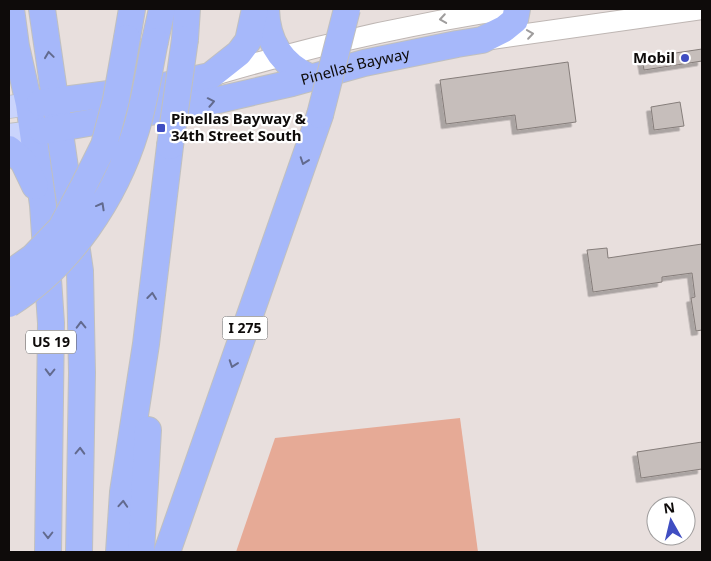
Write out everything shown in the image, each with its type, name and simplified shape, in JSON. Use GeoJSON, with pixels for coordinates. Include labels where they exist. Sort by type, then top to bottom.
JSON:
{"type":"FeatureCollection","features":[{"type":"Feature","properties":{"kind":"highway","name":"US 19"},"geometry":{"type":"LineString","coordinates":[[11,9],[16,46],[21,134],[43,205],[51,323],[48,552]]}},
{"type":"Feature","properties":{"kind":"highway","name":"US 19"},"geometry":{"type":"LineString","coordinates":[[42,9],[80,271],[82,373],[79,552]]}},
{"type":"Feature","properties":{"kind":"highway"},"geometry":{"type":"LineString","coordinates":[[9,274],[32,257],[61,228],[84,187],[104,145],[116,100],[132,9]]}},
{"type":"Feature","properties":{"kind":"highway"},"geometry":{"type":"LineString","coordinates":[[9,304],[24,294],[64,258],[87,230],[120,173],[136,130],[162,9]]}},
{"type":"Feature","properties":{"kind":"highway"},"geometry":{"type":"LineString","coordinates":[[119,552],[123,492],[146,344],[185,39],[187,9]]}},
{"type":"Feature","properties":{"kind":"highway"},"geometry":{"type":"LineString","coordinates":[[210,76],[239,53],[248,41],[254,9]]}},
{"type":"Feature","properties":{"kind":"highway"},"geometry":{"type":"LineString","coordinates":[[266,9],[266,26],[273,43],[291,67],[311,78]]}},
{"type":"Feature","properties":{"kind":"highway","name":"I 275"},"geometry":{"type":"LineString","coordinates":[[169,546],[320,115],[347,9]]}},
{"type":"Feature","properties":{"kind":"highway"},"geometry":{"type":"LineString","coordinates":[[482,40],[504,29],[515,20],[517,9]]}},
{"type":"Feature","properties":{"kind":"highway","name":"Pinellas Bayway"},"geometry":{"type":"LineString","coordinates":[[21,134],[218,100],[311,78],[364,63],[482,40]]}},
{"type":"Feature","properties":{"kind":"highway"},"geometry":{"type":"LineString","coordinates":[[9,76],[16,46]]}},
{"type":"Feature","properties":{"kind":"highway","name":"Pinellas Bayway"},"geometry":{"type":"LineString","coordinates":[[19,106],[155,88],[210,76]]}},
{"type":"Feature","properties":{"kind":"highway"},"geometry":{"type":"LineString","coordinates":[[9,148],[23,161],[43,205]]}},
{"type":"Feature","properties":{"kind":"highway"},"geometry":{"type":"LineString","coordinates":[[141,552],[149,417],[146,344]]}},
{"type":"Feature","properties":{"kind":"main road","name":"Pinellas Bayway"},"geometry":{"type":"LineString","coordinates":[[210,76],[282,56],[437,20],[509,9]]}},
{"type":"Feature","properties":{"kind":"main road","name":"Pinellas Bayway"},"geometry":{"type":"LineString","coordinates":[[482,40],[702,9]]}},
{"type":"Feature","properties":{"kind":"shaded area"},"geometry":{"type":"Polygon","coordinates":[[[460,418],[478,552],[236,552],[275,438],[460,418]]]}},
{"type":"Feature","properties":{"kind":"building"},"geometry":{"type":"Polygon","coordinates":[[[702,49],[702,61],[644,70],[642,58],[702,49]]]}},
{"type":"Feature","properties":{"kind":"building"},"geometry":{"type":"Polygon","coordinates":[[[568,62],[576,122],[517,130],[515,115],[446,124],[440,80],[568,62]]]}},
{"type":"Feature","properties":{"kind":"building"},"geometry":{"type":"Polygon","coordinates":[[[680,102],[684,126],[654,130],[651,107],[680,102]]]}},
{"type":"Feature","properties":{"kind":"building"},"geometry":{"type":"Polygon","coordinates":[[[702,244],[702,330],[696,331],[691,298],[695,297],[692,273],[662,277],[662,282],[593,292],[587,250],[607,248],[608,258],[702,244]]]}},
{"type":"Feature","properties":{"kind":"building"},"geometry":{"type":"Polygon","coordinates":[[[702,442],[702,469],[641,478],[637,452],[702,442]]]}},
{"type":"Feature","properties":{"kind":"place","name":"Mobil"},"geometry":{"type":"Point","coordinates":[685,58]}},
{"type":"Feature","properties":{"kind":"place","name":"Pinellas Bayway & 34th Street South"},"geometry":{"type":"Point","coordinates":[161,128]}}]}
